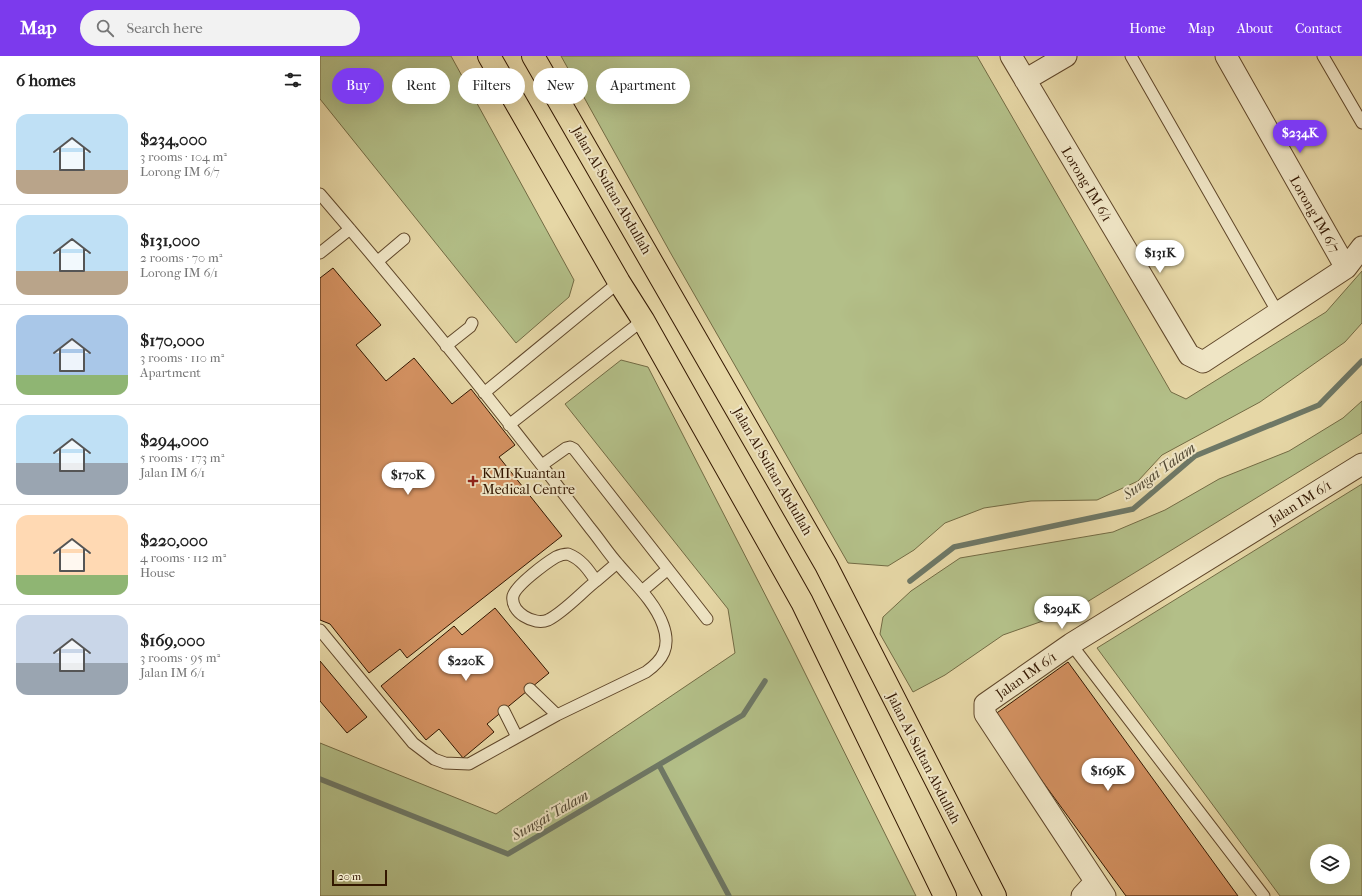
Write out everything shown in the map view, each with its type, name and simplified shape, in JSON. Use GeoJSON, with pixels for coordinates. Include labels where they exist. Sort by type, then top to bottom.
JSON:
{"type":"FeatureCollection","features":[{"type":"Feature","properties":{"kind":"main road"},"geometry":{"type":"LineString","coordinates":[[489,56],[619,282],[643,320],[802,602],[945,896]]}},
{"type":"Feature","properties":{"kind":"main road","name":"Jalan Al-Sultan Abdullah"},"geometry":{"type":"LineString","coordinates":[[533,56],[826,565],[995,896]]}},
{"type":"Feature","properties":{"kind":"street","name":"Lorong IM 6/1"},"geometry":{"type":"LineString","coordinates":[[1011,56],[1189,356],[1203,362],[1346,268],[1362,247]]}},
{"type":"Feature","properties":{"kind":"street"},"geometry":{"type":"LineString","coordinates":[[1026,80],[1066,56]]}},
{"type":"Feature","properties":{"kind":"street","name":"Lorong IM 6/7"},"geometry":{"type":"LineString","coordinates":[[1226,56],[1346,268]]}},
{"type":"Feature","properties":{"kind":"street","name":"Jalan IM 6/1"},"geometry":{"type":"LineString","coordinates":[[1094,891],[985,714],[986,704],[1071,644],[1362,464]]}},
{"type":"Feature","properties":{"kind":"lane"},"geometry":{"type":"LineString","coordinates":[[1131,56],[1278,313]]}},
{"type":"Feature","properties":{"kind":"lane"},"geometry":{"type":"LineString","coordinates":[[1323,56],[1362,122]]}},
{"type":"Feature","properties":{"kind":"lane"},"geometry":{"type":"LineString","coordinates":[[320,194],[378,261],[542,465],[617,563],[642,591],[656,611],[664,626],[666,640],[664,652],[659,662],[646,672],[557,715],[469,764],[451,763],[434,759],[413,743],[320,630]]}},
{"type":"Feature","properties":{"kind":"lane"},"geometry":{"type":"LineString","coordinates":[[320,253],[350,229]]}},
{"type":"Feature","properties":{"kind":"lane"},"geometry":{"type":"LineString","coordinates":[[378,261],[404,239]]}},
{"type":"Feature","properties":{"kind":"lane"},"geometry":{"type":"LineString","coordinates":[[484,393],[619,282]]}},
{"type":"Feature","properties":{"kind":"lane"},"geometry":{"type":"LineString","coordinates":[[509,425],[643,320]]}},
{"type":"Feature","properties":{"kind":"lane"},"geometry":{"type":"LineString","coordinates":[[446,346],[470,327],[472,323]]}},
{"type":"Feature","properties":{"kind":"lane"},"geometry":{"type":"LineString","coordinates":[[542,465],[566,448],[570,447],[574,449],[707,619]]}},
{"type":"Feature","properties":{"kind":"lane"},"geometry":{"type":"LineString","coordinates":[[596,581],[586,567],[576,557],[568,554],[558,556],[518,587],[513,596],[514,604],[523,616],[534,622],[547,620],[596,581],[617,563]]}},
{"type":"Feature","properties":{"kind":"lane"},"geometry":{"type":"LineString","coordinates":[[642,591],[668,570]]}},
{"type":"Feature","properties":{"kind":"lane"},"geometry":{"type":"LineString","coordinates":[[1071,644],[1264,896]]}},
{"type":"Feature","properties":{"kind":"lane"},"geometry":{"type":"LineString","coordinates":[[530,689],[557,715]]}},
{"type":"Feature","properties":{"kind":"lane"},"geometry":{"type":"LineString","coordinates":[[504,711],[517,737]]}},
{"type":"Feature","properties":{"kind":"green space"},"geometry":{"type":"Polygon","coordinates":[[[320,56],[451,56],[458,69],[458,104],[477,104],[574,280],[569,297],[516,343],[320,99],[320,56]]]}},
{"type":"Feature","properties":{"kind":"green space"},"geometry":{"type":"Polygon","coordinates":[[[561,56],[977,56],[1171,392],[1186,399],[1326,312],[1362,271],[1362,323],[1345,342],[1260,402],[1162,455],[1138,481],[1097,500],[1031,501],[984,508],[945,523],[914,550],[888,566],[848,563],[670,252],[588,104],[588,68],[568,68],[561,56]]]}},
{"type":"Feature","properties":{"kind":"green space"},"geometry":{"type":"Polygon","coordinates":[[[621,360],[648,367],[790,643],[916,896],[320,896],[320,743],[496,814],[735,653],[728,609],[565,404],[621,360]]]}},
{"type":"Feature","properties":{"kind":"green space"},"geometry":{"type":"Polygon","coordinates":[[[1362,401],[1362,433],[1074,610],[1003,635],[945,675],[913,692],[880,634],[883,617],[911,591],[960,558],[1113,532],[1165,510],[1219,479],[1289,451],[1343,418],[1362,401]]]}},
{"type":"Feature","properties":{"kind":"green space"},"geometry":{"type":"Polygon","coordinates":[[[1362,484],[1362,896],[1280,896],[1097,648],[1362,484]]]}},
{"type":"Feature","properties":{"kind":"building","name":"KMI Kuantan Medical Centre"},"geometry":{"type":"Polygon","coordinates":[[[333,268],[381,325],[356,345],[386,381],[414,358],[452,404],[471,389],[515,445],[499,457],[562,536],[407,658],[400,649],[369,673],[330,624],[320,620],[320,278],[333,268]]]}},
{"type":"Feature","properties":{"kind":"building"},"geometry":{"type":"Polygon","coordinates":[[[495,608],[549,673],[487,724],[494,732],[463,758],[439,729],[426,740],[381,686],[454,626],[462,635],[495,608]]]}},
{"type":"Feature","properties":{"kind":"building"},"geometry":{"type":"Polygon","coordinates":[[[320,661],[367,717],[347,733],[320,701],[320,661]]]}},
{"type":"Feature","properties":{"kind":"building"},"geometry":{"type":"Polygon","coordinates":[[[1068,662],[1238,896],[1126,896],[994,715],[1068,662]]]}},
{"type":"Feature","properties":{"kind":"waterway","name":"Sungai Talam"},"geometry":{"type":"LineString","coordinates":[[910,581],[954,547],[1133,509],[1195,456],[1319,405],[1362,361]]}},
{"type":"Feature","properties":{"kind":"waterway","name":"Sungai Talam"},"geometry":{"type":"LineString","coordinates":[[320,779],[508,854],[743,715],[765,681]]}},
{"type":"Feature","properties":{"kind":"waterway"},"geometry":{"type":"LineString","coordinates":[[659,765],[729,896]]}},
{"type":"Feature","properties":{"kind":"place","name":"KMI Kuantan Medical Centre"},"geometry":{"type":"Point","coordinates":[473,481]}}]}
